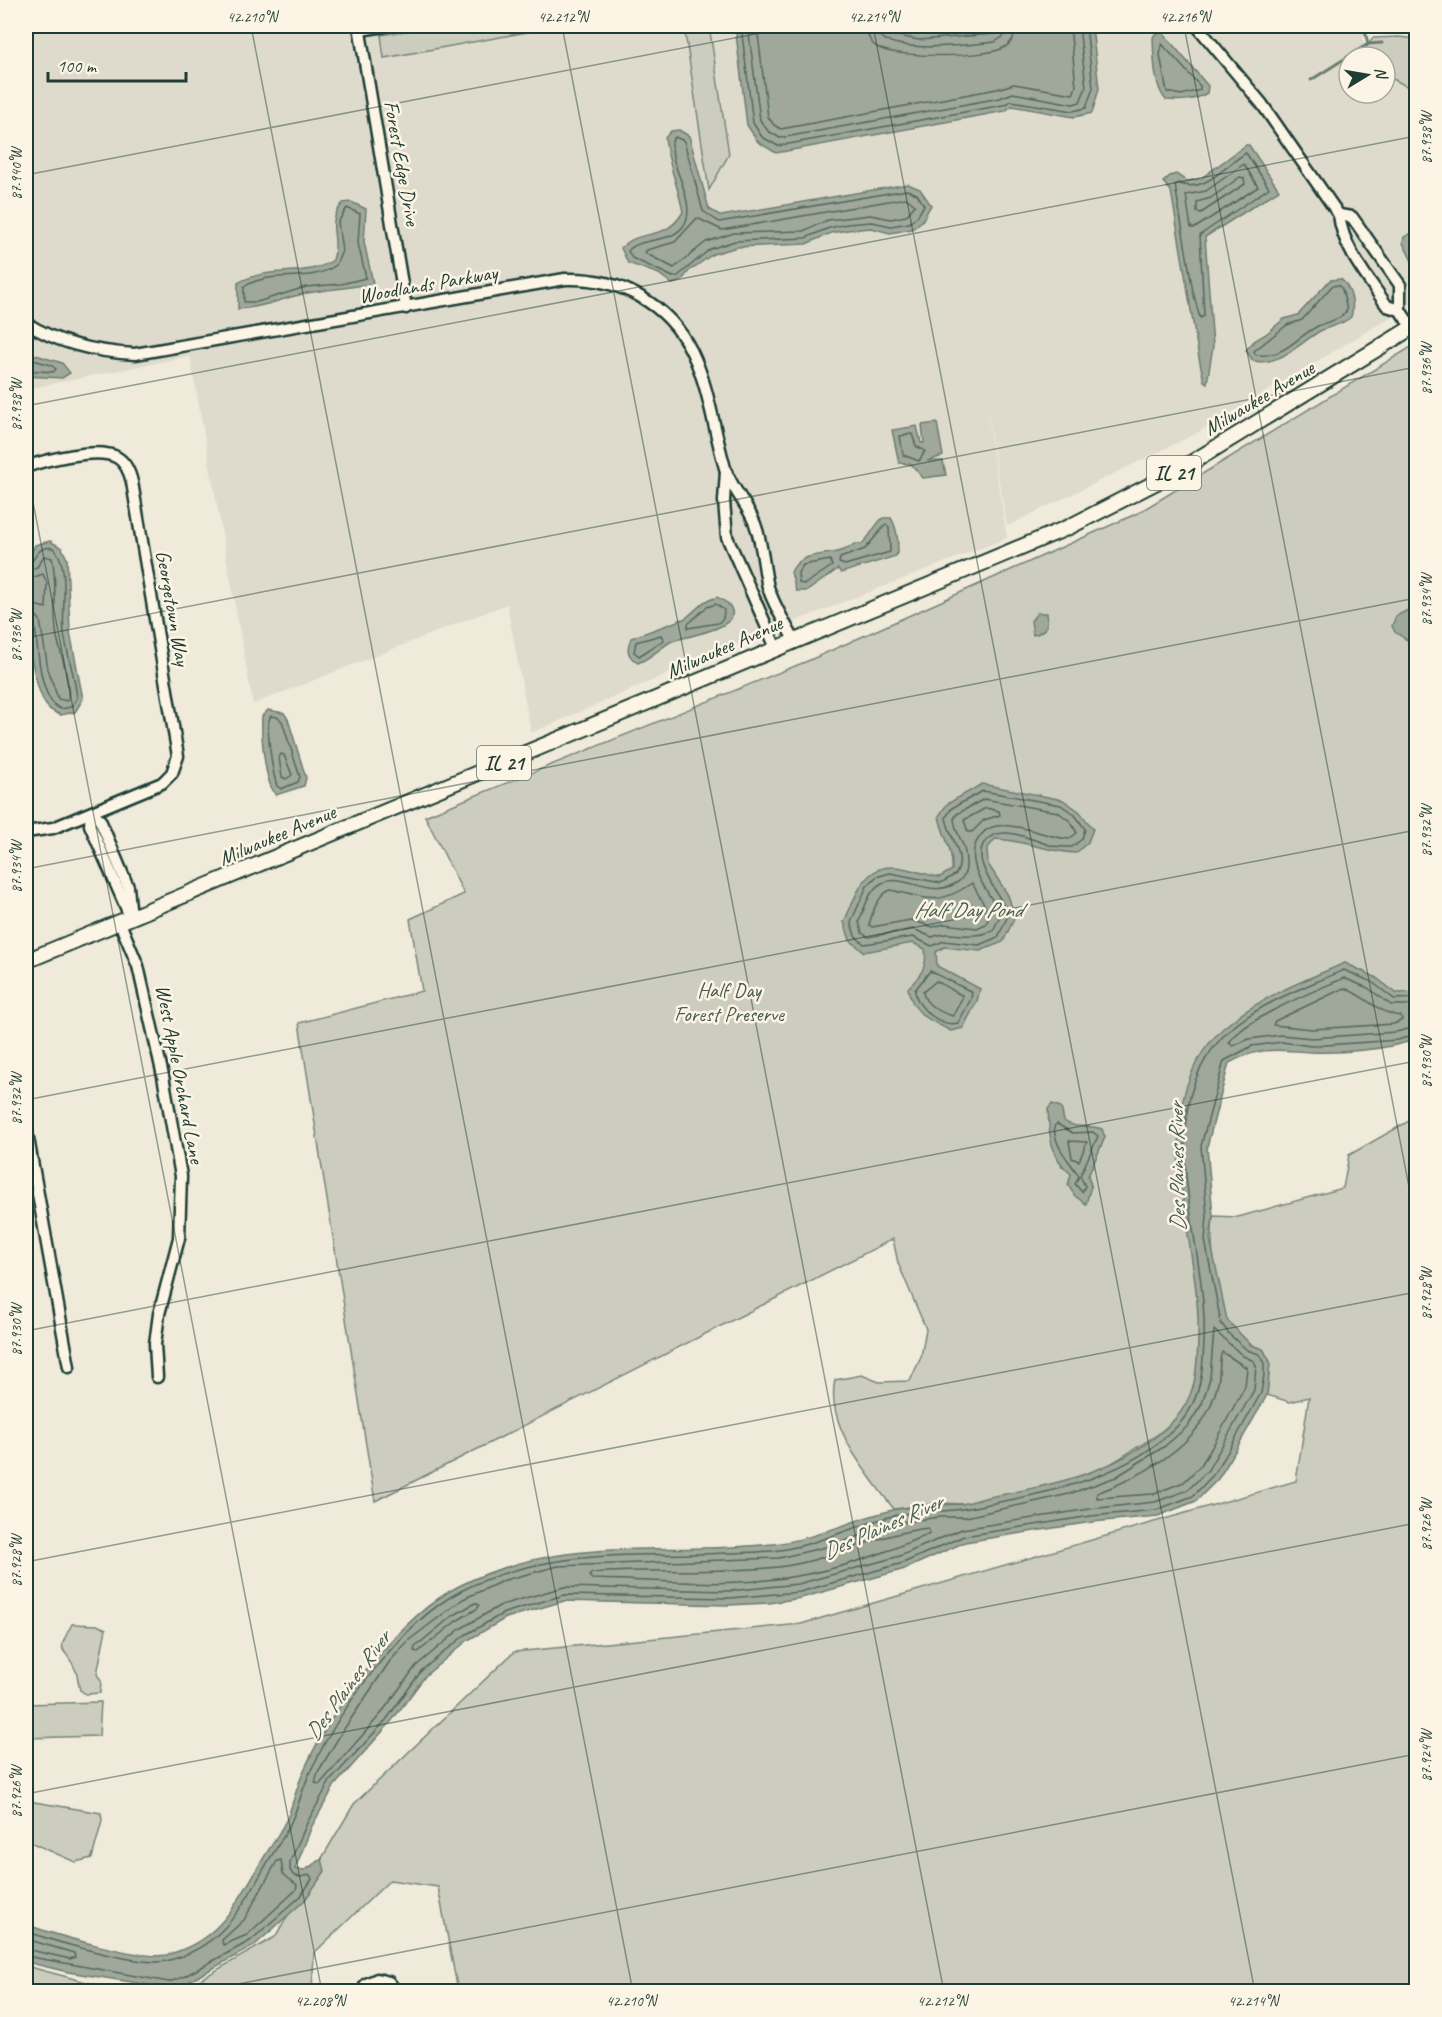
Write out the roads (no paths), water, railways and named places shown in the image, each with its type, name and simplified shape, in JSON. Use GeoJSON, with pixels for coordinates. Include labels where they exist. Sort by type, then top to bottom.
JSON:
{"type":"FeatureCollection","features":[{"type":"Feature","properties":{"kind":"main road","name":"Milwaukee Avenue"},"geometry":{"type":"LineString","coordinates":[[26,961],[568,737],[794,640],[1012,552],[1127,499],[1274,414],[1414,326]]}},
{"type":"Feature","properties":{"kind":"street"},"geometry":{"type":"LineString","coordinates":[[359,28],[385,26]]}},
{"type":"Feature","properties":{"kind":"street"},"geometry":{"type":"LineString","coordinates":[[1197,26],[1262,104],[1338,215],[1340,229],[1351,253],[1387,306],[1400,310],[1414,326]]}},
{"type":"Feature","properties":{"kind":"street","name":"Forest Edge Drive"},"geometry":{"type":"LineString","coordinates":[[359,28],[406,308]]}},
{"type":"Feature","properties":{"kind":"street"},"geometry":{"type":"LineString","coordinates":[[1338,215],[1352,217],[1400,285],[1400,310]]}},
{"type":"Feature","properties":{"kind":"street","name":"Woodlands Parkway"},"geometry":{"type":"LineString","coordinates":[[26,323],[64,342],[90,349],[135,354],[565,279],[591,280],[630,291],[657,308],[682,333],[691,347],[704,376],[726,471],[754,522],[768,587],[794,640]]}},
{"type":"Feature","properties":{"kind":"street","name":"Georgetown Way"},"geometry":{"type":"LineString","coordinates":[[26,467],[104,453],[123,462],[132,482],[178,756],[172,773],[162,783],[92,813],[44,830],[26,832]]}},
{"type":"Feature","properties":{"kind":"street","name":"Woodlands Parkway"},"geometry":{"type":"LineString","coordinates":[[726,471],[724,501],[727,537],[776,648]]}},
{"type":"Feature","properties":{"kind":"street"},"geometry":{"type":"LineString","coordinates":[[92,813],[100,820],[128,887],[126,920]]}},
{"type":"Feature","properties":{"kind":"street","name":"West Apple Orchard Lane"},"geometry":{"type":"LineString","coordinates":[[126,920],[165,1086],[181,1176],[179,1238],[159,1314],[155,1344],[157,1377]]}},
{"type":"Feature","properties":{"kind":"street"},"geometry":{"type":"LineString","coordinates":[[26,1127],[69,1367]]}},
{"type":"Feature","properties":{"kind":"street"},"geometry":{"type":"LineString","coordinates":[[362,1992],[366,1984],[377,1979],[389,1982],[396,1992]]}},
{"type":"Feature","properties":{"kind":"water"},"geometry":{"type":"Polygon","coordinates":[[[735,26],[874,26],[919,34],[1029,26],[1092,26],[1099,89],[1092,113],[1074,117],[1012,106],[1005,111],[776,153],[758,142],[747,125],[735,26]]]}},
{"type":"Feature","properties":{"kind":"water"},"geometry":{"type":"Polygon","coordinates":[[[1156,33],[1163,33],[1208,86],[1207,93],[1187,100],[1166,100],[1155,70],[1153,37],[1156,33]]]}},
{"type":"Feature","properties":{"kind":"water"},"geometry":{"type":"Polygon","coordinates":[[[679,130],[689,136],[709,209],[721,216],[908,184],[920,189],[931,205],[922,221],[912,229],[890,233],[871,228],[847,230],[831,233],[806,244],[737,247],[713,254],[689,271],[681,281],[672,284],[659,274],[628,263],[621,248],[637,238],[669,228],[683,212],[665,138],[671,131],[679,130]]]}},
{"type":"Feature","properties":{"kind":"water"},"geometry":{"type":"Polygon","coordinates":[[[1249,145],[1279,190],[1205,237],[1213,346],[1207,383],[1204,381],[1199,358],[1171,191],[1163,182],[1176,174],[1187,181],[1200,179],[1249,145]]]}},
{"type":"Feature","properties":{"kind":"water"},"geometry":{"type":"Polygon","coordinates":[[[351,202],[366,209],[364,242],[373,283],[307,293],[264,305],[238,309],[238,283],[262,274],[312,269],[333,260],[334,225],[337,211],[343,203],[351,202]]]}},
{"type":"Feature","properties":{"kind":"water"},"geometry":{"type":"Polygon","coordinates":[[[1416,231],[1416,269],[1403,243],[1404,237],[1416,231]]]}},
{"type":"Feature","properties":{"kind":"water"},"geometry":{"type":"Polygon","coordinates":[[[1341,279],[1351,296],[1353,307],[1351,317],[1340,324],[1320,331],[1281,357],[1263,362],[1253,361],[1246,350],[1254,341],[1284,319],[1298,315],[1330,280],[1341,279]]]}},
{"type":"Feature","properties":{"kind":"water"},"geometry":{"type":"Polygon","coordinates":[[[26,352],[62,363],[70,373],[62,378],[26,376],[26,352]]]}},
{"type":"Feature","properties":{"kind":"water"},"geometry":{"type":"Polygon","coordinates":[[[937,423],[943,456],[927,461],[943,461],[946,475],[923,478],[911,464],[899,463],[892,430],[917,426],[921,443],[924,443],[922,425],[937,423]]]}},
{"type":"Feature","properties":{"kind":"water"},"geometry":{"type":"Polygon","coordinates":[[[883,518],[891,518],[895,527],[898,542],[896,556],[841,573],[838,569],[807,591],[796,591],[791,572],[796,564],[811,556],[838,552],[854,544],[862,544],[883,518]]]}},
{"type":"Feature","properties":{"kind":"water"},"geometry":{"type":"Polygon","coordinates":[[[50,541],[62,548],[67,559],[70,632],[83,699],[75,712],[61,715],[53,712],[46,705],[40,691],[34,672],[27,625],[27,578],[30,559],[35,545],[50,541]]]}},
{"type":"Feature","properties":{"kind":"water"},"geometry":{"type":"Polygon","coordinates":[[[717,597],[728,604],[732,613],[729,620],[722,626],[670,642],[638,663],[632,658],[628,649],[631,638],[686,618],[704,602],[717,597]]]}},
{"type":"Feature","properties":{"kind":"water"},"geometry":{"type":"Polygon","coordinates":[[[1416,606],[1416,643],[1413,644],[1395,632],[1392,626],[1396,616],[1416,606]]]}},
{"type":"Feature","properties":{"kind":"water"},"geometry":{"type":"Polygon","coordinates":[[[1037,613],[1047,613],[1047,622],[1041,632],[1033,635],[1031,621],[1037,613]]]}},
{"type":"Feature","properties":{"kind":"water"},"geometry":{"type":"Polygon","coordinates":[[[268,710],[284,713],[288,719],[306,778],[304,786],[276,795],[266,769],[263,745],[262,716],[268,710]]]}},
{"type":"Feature","properties":{"kind":"water","name":"Half Day Pond"},"geometry":{"type":"Polygon","coordinates":[[[982,784],[1063,800],[1079,811],[1093,829],[1088,842],[1076,853],[995,839],[987,849],[988,864],[1008,895],[1015,917],[1003,942],[980,951],[944,947],[936,952],[937,966],[980,989],[977,1001],[963,1028],[951,1031],[923,1015],[910,997],[908,988],[922,971],[926,955],[925,949],[913,943],[864,952],[850,940],[844,922],[860,887],[872,873],[880,869],[902,868],[940,877],[952,870],[951,855],[939,816],[947,804],[982,784]]]}},
{"type":"Feature","properties":{"kind":"water","name":"Des Plaines River"},"geometry":{"type":"Polygon","coordinates":[[[1345,963],[1375,977],[1396,993],[1416,992],[1416,1039],[1392,1046],[1350,1051],[1269,1050],[1229,1063],[1207,1147],[1213,1216],[1210,1239],[1227,1320],[1251,1345],[1263,1349],[1270,1362],[1267,1395],[1218,1479],[1196,1501],[1158,1516],[1092,1522],[965,1542],[905,1569],[801,1598],[769,1603],[728,1605],[564,1601],[506,1618],[468,1640],[426,1675],[390,1723],[335,1785],[312,1826],[295,1869],[305,1870],[322,1859],[325,1871],[305,1900],[254,1946],[186,1983],[169,1988],[68,1972],[26,1962],[26,1924],[96,1945],[154,1956],[184,1949],[212,1932],[233,1908],[283,1827],[305,1768],[332,1718],[350,1692],[391,1641],[437,1600],[459,1586],[498,1570],[536,1559],[575,1553],[732,1547],[789,1542],[893,1510],[964,1503],[1063,1481],[1111,1464],[1154,1438],[1181,1412],[1191,1393],[1197,1362],[1197,1300],[1180,1170],[1179,1127],[1186,1088],[1203,1051],[1233,1020],[1273,995],[1345,963]]]}},
{"type":"Feature","properties":{"kind":"water"},"geometry":{"type":"Polygon","coordinates":[[[1052,1104],[1061,1107],[1064,1121],[1073,1125],[1102,1129],[1105,1137],[1088,1176],[1091,1186],[1086,1204],[1075,1196],[1068,1185],[1071,1174],[1055,1153],[1049,1127],[1048,1109],[1052,1104]]]}},
{"type":"Feature","properties":{"kind":"waterway"},"geometry":{"type":"LineString","coordinates":[[1364,26],[1368,44]]}},
{"type":"Feature","properties":{"kind":"waterway"},"geometry":{"type":"LineString","coordinates":[[1311,80],[1368,44],[1382,43]]}},
{"type":"Feature","properties":{"kind":"park label","name":"Half Day Forest Preserve"},"geometry":{"type":"Point","coordinates":[729,1002]}}]}
